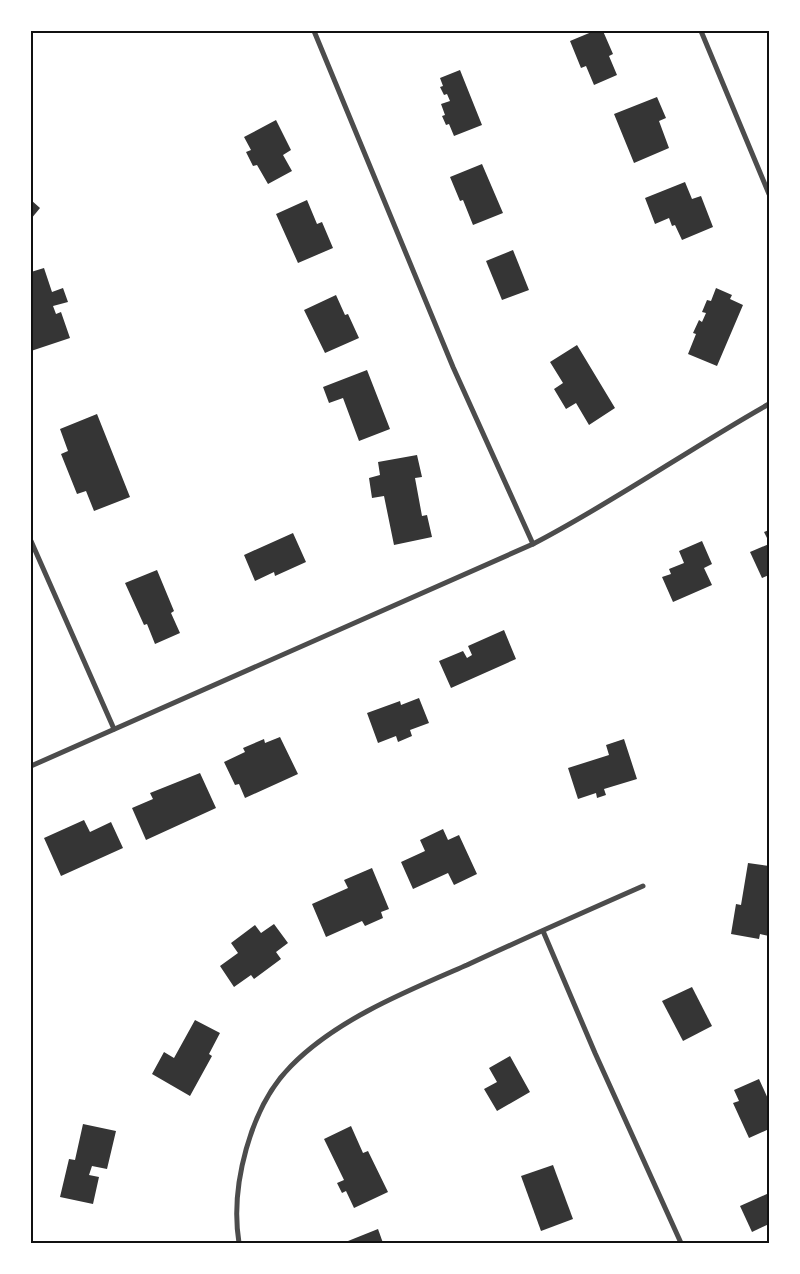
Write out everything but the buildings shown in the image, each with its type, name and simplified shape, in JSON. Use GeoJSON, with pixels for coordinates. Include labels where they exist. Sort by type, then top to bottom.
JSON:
{"type":"FeatureCollection","features":[{"type":"Feature","properties":{"kind":"street"},"geometry":{"type":"LineString","coordinates":[[314,31],[454,367],[533,544]]}},
{"type":"Feature","properties":{"kind":"street"},"geometry":{"type":"LineString","coordinates":[[701,31],[769,194]]}},
{"type":"Feature","properties":{"kind":"street"},"geometry":{"type":"LineString","coordinates":[[31,766],[533,544],[579,520],[716,434],[769,404]]}},
{"type":"Feature","properties":{"kind":"street"},"geometry":{"type":"LineString","coordinates":[[31,541],[114,730]]}},
{"type":"Feature","properties":{"kind":"street"},"geometry":{"type":"LineString","coordinates":[[239,1243],[237,1212],[242,1170],[251,1135],[267,1098],[289,1068],[312,1047],[405,992],[643,886]]}},
{"type":"Feature","properties":{"kind":"street"},"geometry":{"type":"LineString","coordinates":[[542,931],[681,1243]]}}]}
